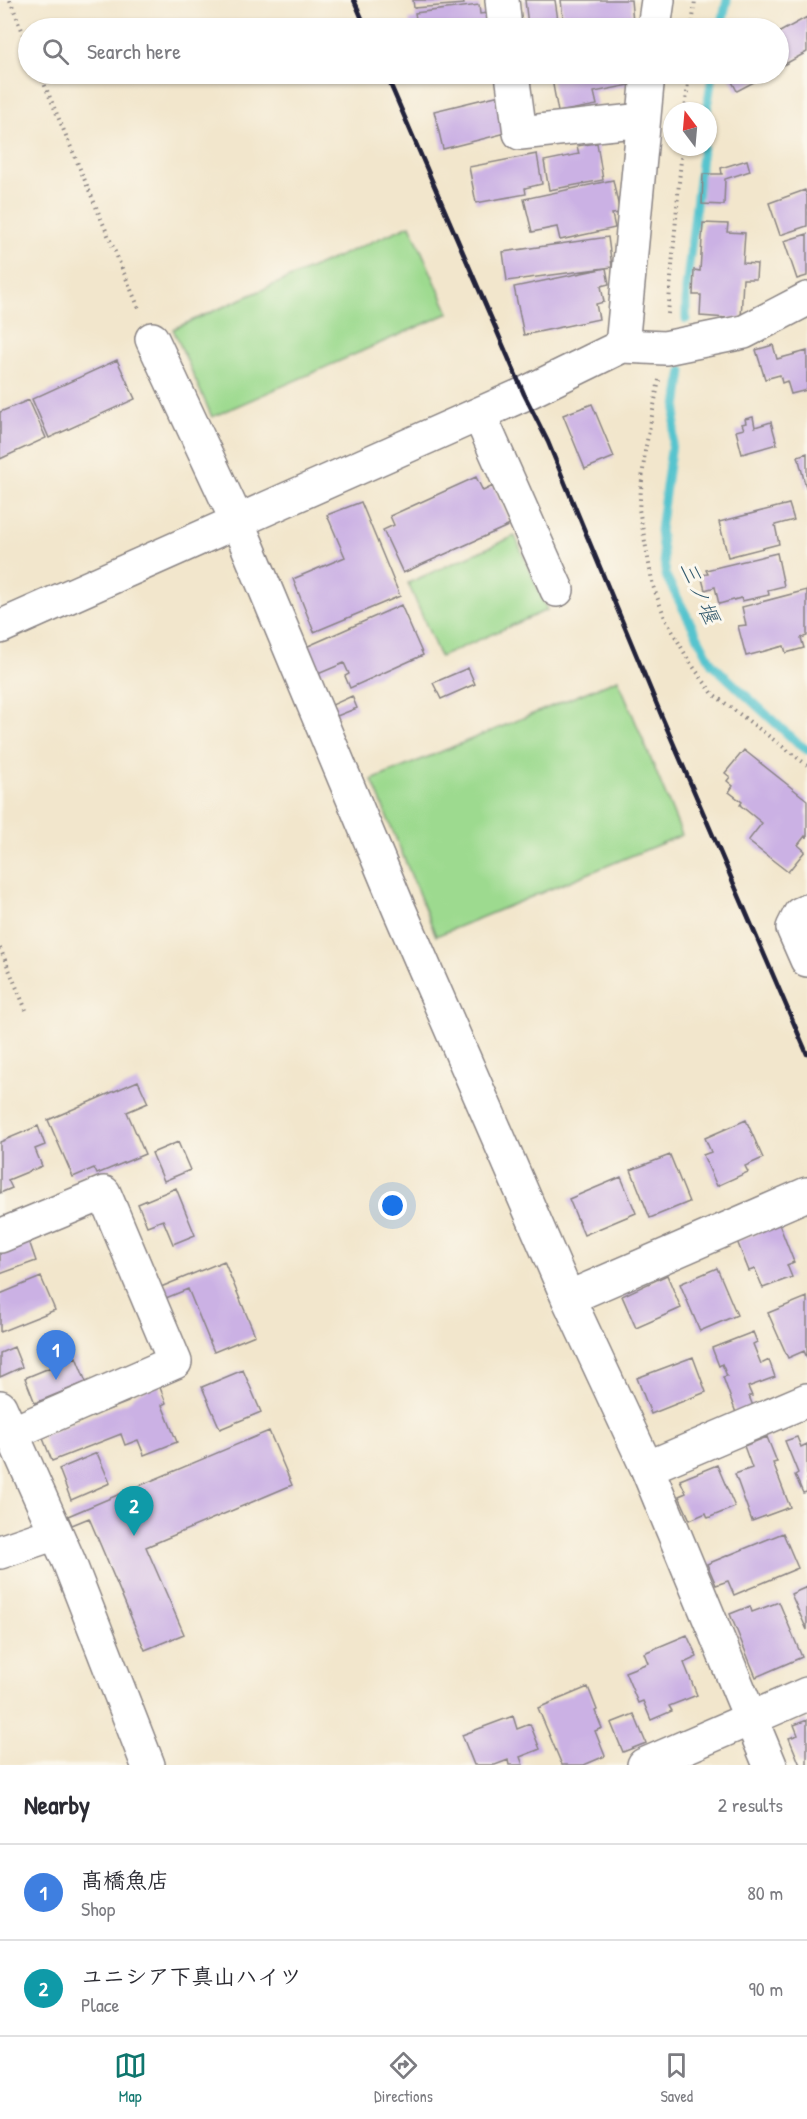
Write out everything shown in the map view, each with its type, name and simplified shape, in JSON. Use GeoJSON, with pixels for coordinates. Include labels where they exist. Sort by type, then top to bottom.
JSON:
{"type":"FeatureCollection","features":[{"type":"Feature","properties":{"kind":"street"},"geometry":{"type":"LineString","coordinates":[[501,0],[504,18]]}},
{"type":"Feature","properties":{"kind":"street"},"geometry":{"type":"LineString","coordinates":[[655,18],[658,0]]}},
{"type":"Feature","properties":{"kind":"street"},"geometry":{"type":"LineString","coordinates":[[513,84],[520,133],[643,120]]}},
{"type":"Feature","properties":{"kind":"street"},"geometry":{"type":"LineString","coordinates":[[622,346],[647,84]]}},
{"type":"Feature","properties":{"kind":"street"},"geometry":{"type":"LineString","coordinates":[[0,627],[479,414],[622,346],[665,348],[744,332],[807,299]]}},
{"type":"Feature","properties":{"kind":"street"},"geometry":{"type":"LineString","coordinates":[[152,339],[237,521],[399,909],[568,1298],[647,1468],[770,1765]]}},
{"type":"Feature","properties":{"kind":"street"},"geometry":{"type":"LineString","coordinates":[[479,414],[557,590]]}},
{"type":"Feature","properties":{"kind":"street"},"geometry":{"type":"LineString","coordinates":[[807,911],[800,914],[793,928],[807,960]]}},
{"type":"Feature","properties":{"kind":"street"},"geometry":{"type":"LineString","coordinates":[[0,1236],[104,1193],[175,1362],[4,1420],[69,1562],[148,1765]]}},
{"type":"Feature","properties":{"kind":"street"},"geometry":{"type":"LineString","coordinates":[[568,1298],[807,1194]]}},
{"type":"Feature","properties":{"kind":"street"},"geometry":{"type":"LineString","coordinates":[[647,1468],[807,1400]]}},
{"type":"Feature","properties":{"kind":"street"},"geometry":{"type":"LineString","coordinates":[[0,1552],[56,1533]]}},
{"type":"Feature","properties":{"kind":"street"},"geometry":{"type":"LineString","coordinates":[[644,1765],[749,1717],[807,1694]]}},
{"type":"Feature","properties":{"kind":"path"},"geometry":{"type":"LineString","coordinates":[[10,0],[18,20]]}},
{"type":"Feature","properties":{"kind":"path"},"geometry":{"type":"LineString","coordinates":[[693,18],[695,0]]}},
{"type":"Feature","properties":{"kind":"path"},"geometry":{"type":"LineString","coordinates":[[44,84],[152,339]]}},
{"type":"Feature","properties":{"kind":"path"},"geometry":{"type":"LineString","coordinates":[[686,102],[687,84]]}},
{"type":"Feature","properties":{"kind":"path"},"geometry":{"type":"LineString","coordinates":[[681,156],[665,348],[645,451],[639,509],[653,586],[665,618],[689,661],[713,694],[807,765]]}},
{"type":"Feature","properties":{"kind":"path"},"geometry":{"type":"LineString","coordinates":[[0,948],[26,1010]]}},
{"type":"Feature","properties":{"kind":"green space"},"geometry":{"type":"Polygon","coordinates":[[[410,225],[449,313],[212,417],[173,329],[410,225]]]}},
{"type":"Feature","properties":{"kind":"green space"},"geometry":{"type":"Polygon","coordinates":[[[515,536],[547,610],[440,657],[408,583],[515,536]]]}},
{"type":"Feature","properties":{"kind":"green space"},"geometry":{"type":"Polygon","coordinates":[[[618,679],[682,835],[436,936],[372,780],[618,679]]]}},
{"type":"Feature","properties":{"kind":"building"},"geometry":{"type":"Polygon","coordinates":[[[413,0],[463,0],[464,4],[414,8],[413,0]]]}},
{"type":"Feature","properties":{"kind":"building"},"geometry":{"type":"Polygon","coordinates":[[[525,0],[555,0],[558,18],[527,18],[525,0]]]}},
{"type":"Feature","properties":{"kind":"building"},"geometry":{"type":"Polygon","coordinates":[[[561,0],[631,0],[633,18],[563,18],[561,0]]]}},
{"type":"Feature","properties":{"kind":"building"},"geometry":{"type":"Polygon","coordinates":[[[479,5],[480,14],[488,13],[488,18],[416,18],[415,13],[479,5]]]}},
{"type":"Feature","properties":{"kind":"building"},"geometry":{"type":"Polygon","coordinates":[[[807,17],[807,52],[789,62],[789,27],[807,17]]]}},
{"type":"Feature","properties":{"kind":"building"},"geometry":{"type":"Polygon","coordinates":[[[553,84],[630,84],[594,92],[597,105],[558,112],[553,84]]]}},
{"type":"Feature","properties":{"kind":"building"},"geometry":{"type":"Polygon","coordinates":[[[733,84],[750,84],[737,91],[733,84]]]}},
{"type":"Feature","properties":{"kind":"building"},"geometry":{"type":"Polygon","coordinates":[[[500,95],[510,132],[443,149],[434,111],[500,95]]]}},
{"type":"Feature","properties":{"kind":"building"},"geometry":{"type":"Polygon","coordinates":[[[597,143],[603,180],[549,190],[544,161],[579,154],[577,146],[597,143]]]}},
{"type":"Feature","properties":{"kind":"building"},"geometry":{"type":"Polygon","coordinates":[[[537,154],[542,184],[525,188],[526,194],[476,203],[469,167],[537,154]]]}},
{"type":"Feature","properties":{"kind":"building"},"geometry":{"type":"Polygon","coordinates":[[[747,160],[750,171],[725,179],[724,205],[702,204],[703,174],[722,174],[721,168],[747,160]]]}},
{"type":"Feature","properties":{"kind":"building"},"geometry":{"type":"Polygon","coordinates":[[[613,180],[620,213],[612,214],[615,228],[560,240],[557,227],[532,232],[524,199],[613,180]]]}},
{"type":"Feature","properties":{"kind":"building"},"geometry":{"type":"Polygon","coordinates":[[[805,190],[807,226],[780,235],[769,203],[805,190]]]}},
{"type":"Feature","properties":{"kind":"building"},"geometry":{"type":"Polygon","coordinates":[[[703,223],[728,224],[727,232],[745,233],[743,263],[757,264],[756,279],[743,279],[741,319],[700,316],[701,295],[693,295],[694,270],[700,271],[703,223]]]}},
{"type":"Feature","properties":{"kind":"building"},"geometry":{"type":"Polygon","coordinates":[[[807,234],[807,276],[797,279],[784,241],[807,234]]]}},
{"type":"Feature","properties":{"kind":"building"},"geometry":{"type":"Polygon","coordinates":[[[608,237],[612,267],[507,281],[503,252],[608,237]]]}},
{"type":"Feature","properties":{"kind":"building"},"geometry":{"type":"Polygon","coordinates":[[[606,268],[609,284],[601,286],[604,302],[596,304],[599,319],[524,335],[514,287],[606,268]]]}},
{"type":"Feature","properties":{"kind":"building"},"geometry":{"type":"Polygon","coordinates":[[[773,345],[777,359],[807,351],[807,390],[791,394],[787,381],[782,383],[780,375],[765,379],[756,350],[773,345]]]}},
{"type":"Feature","properties":{"kind":"building"},"geometry":{"type":"Polygon","coordinates":[[[117,360],[135,399],[49,438],[32,399],[117,360]]]}},
{"type":"Feature","properties":{"kind":"building"},"geometry":{"type":"Polygon","coordinates":[[[29,400],[46,438],[0,459],[0,412],[29,400]]]}},
{"type":"Feature","properties":{"kind":"building"},"geometry":{"type":"Polygon","coordinates":[[[592,404],[614,457],[585,469],[563,415],[592,404]]]}},
{"type":"Feature","properties":{"kind":"building"},"geometry":{"type":"Polygon","coordinates":[[[753,417],[755,427],[771,422],[777,444],[742,454],[736,431],[744,429],[742,424],[746,423],[745,419],[753,417]]]}},
{"type":"Feature","properties":{"kind":"building"},"geometry":{"type":"Polygon","coordinates":[[[807,453],[807,488],[806,488],[798,456],[807,453]]]}},
{"type":"Feature","properties":{"kind":"building"},"geometry":{"type":"Polygon","coordinates":[[[476,477],[483,491],[493,486],[510,525],[403,573],[383,530],[394,525],[390,516],[476,477]]]}},
{"type":"Feature","properties":{"kind":"building"},"geometry":{"type":"Polygon","coordinates":[[[361,502],[400,596],[314,632],[293,579],[345,557],[327,515],[361,502]]]}},
{"type":"Feature","properties":{"kind":"building"},"geometry":{"type":"Polygon","coordinates":[[[789,504],[794,520],[775,525],[779,544],[728,557],[719,522],[789,504]]]}},
{"type":"Feature","properties":{"kind":"building"},"geometry":{"type":"Polygon","coordinates":[[[777,553],[784,586],[768,590],[769,595],[742,601],[741,598],[719,604],[715,587],[705,590],[701,575],[708,574],[706,570],[777,553]]]}},
{"type":"Feature","properties":{"kind":"building"},"geometry":{"type":"Polygon","coordinates":[[[807,590],[807,636],[801,638],[804,648],[786,653],[784,646],[746,656],[738,626],[746,625],[742,607],[807,590]]]}},
{"type":"Feature","properties":{"kind":"building"},"geometry":{"type":"Polygon","coordinates":[[[401,605],[423,655],[350,688],[345,676],[349,674],[344,663],[318,674],[306,647],[401,605]]]}},
{"type":"Feature","properties":{"kind":"building"},"geometry":{"type":"Polygon","coordinates":[[[468,668],[475,684],[441,699],[433,683],[468,668]]]}},
{"type":"Feature","properties":{"kind":"building"},"geometry":{"type":"Polygon","coordinates":[[[352,696],[357,708],[337,716],[332,705],[352,696]]]}},
{"type":"Feature","properties":{"kind":"building"},"geometry":{"type":"Polygon","coordinates":[[[744,750],[807,800],[807,837],[805,836],[798,845],[805,851],[788,872],[748,841],[762,823],[740,805],[742,802],[729,792],[733,786],[727,781],[730,777],[725,773],[744,750]]]}},
{"type":"Feature","properties":{"kind":"building"},"geometry":{"type":"Polygon","coordinates":[[[138,1081],[148,1103],[127,1112],[145,1154],[97,1174],[94,1168],[73,1177],[48,1120],[138,1081]]]}},
{"type":"Feature","properties":{"kind":"building"},"geometry":{"type":"Polygon","coordinates":[[[746,1120],[763,1158],[745,1166],[748,1172],[717,1186],[703,1155],[711,1152],[705,1138],[746,1120]]]}},
{"type":"Feature","properties":{"kind":"building"},"geometry":{"type":"Polygon","coordinates":[[[38,1126],[45,1145],[35,1149],[42,1166],[8,1180],[12,1188],[0,1193],[0,1142],[38,1126]]]}},
{"type":"Feature","properties":{"kind":"building"},"geometry":{"type":"Polygon","coordinates":[[[178,1142],[190,1170],[164,1181],[152,1153],[178,1142]]]}},
{"type":"Feature","properties":{"kind":"building"},"geometry":{"type":"Polygon","coordinates":[[[670,1155],[689,1202],[650,1218],[631,1170],[670,1155]]]}},
{"type":"Feature","properties":{"kind":"building"},"geometry":{"type":"Polygon","coordinates":[[[621,1177],[636,1213],[584,1235],[569,1199],[621,1177]]]}},
{"type":"Feature","properties":{"kind":"building"},"geometry":{"type":"Polygon","coordinates":[[[176,1188],[195,1235],[173,1244],[163,1220],[147,1226],[138,1204],[176,1188]]]}},
{"type":"Feature","properties":{"kind":"building"},"geometry":{"type":"Polygon","coordinates":[[[779,1224],[794,1262],[787,1265],[792,1277],[763,1288],[755,1269],[749,1271],[737,1241],[779,1224]]]}},
{"type":"Feature","properties":{"kind":"building"},"geometry":{"type":"Polygon","coordinates":[[[28,1238],[36,1261],[0,1274],[0,1248],[28,1238]]]}},
{"type":"Feature","properties":{"kind":"building"},"geometry":{"type":"Polygon","coordinates":[[[224,1261],[255,1335],[214,1352],[188,1289],[166,1298],[161,1287],[224,1261]]]}},
{"type":"Feature","properties":{"kind":"building"},"geometry":{"type":"Polygon","coordinates":[[[717,1268],[737,1315],[700,1331],[680,1284],[717,1268]]]}},
{"type":"Feature","properties":{"kind":"building"},"geometry":{"type":"Polygon","coordinates":[[[667,1275],[681,1308],[636,1328],[622,1296],[667,1275]]]}},
{"type":"Feature","properties":{"kind":"building"},"geometry":{"type":"Polygon","coordinates":[[[41,1277],[55,1310],[0,1332],[0,1294],[41,1277]]]}},
{"type":"Feature","properties":{"kind":"building"},"geometry":{"type":"Polygon","coordinates":[[[807,1297],[807,1358],[804,1351],[788,1358],[768,1313],[807,1297]]]}},
{"type":"Feature","properties":{"kind":"building"},"geometry":{"type":"Polygon","coordinates":[[[753,1332],[757,1342],[753,1344],[761,1364],[769,1360],[775,1377],[748,1387],[753,1406],[736,1413],[723,1377],[727,1376],[722,1364],[719,1366],[712,1348],[753,1332]]]}},
{"type":"Feature","properties":{"kind":"building"},"geometry":{"type":"Polygon","coordinates":[[[14,1347],[22,1367],[0,1377],[0,1353],[14,1347]]]}},
{"type":"Feature","properties":{"kind":"building"},"geometry":{"type":"Polygon","coordinates":[[[76,1357],[86,1382],[35,1403],[25,1378],[76,1357]]]}},
{"type":"Feature","properties":{"kind":"building"},"geometry":{"type":"Polygon","coordinates":[[[693,1357],[706,1392],[651,1414],[637,1378],[693,1357]]]}},
{"type":"Feature","properties":{"kind":"building"},"geometry":{"type":"Polygon","coordinates":[[[243,1370],[261,1412],[220,1429],[202,1387],[243,1370]]]}},
{"type":"Feature","properties":{"kind":"building"},"geometry":{"type":"Polygon","coordinates":[[[159,1385],[166,1403],[162,1405],[177,1442],[144,1455],[138,1440],[125,1445],[121,1434],[52,1461],[42,1436],[128,1402],[136,1394],[159,1385]]]}},
{"type":"Feature","properties":{"kind":"building"},"geometry":{"type":"Polygon","coordinates":[[[269,1431],[292,1485],[146,1547],[184,1634],[145,1650],[89,1518],[72,1525],[68,1516],[269,1431]]]}},
{"type":"Feature","properties":{"kind":"building"},"geometry":{"type":"Polygon","coordinates":[[[767,1437],[777,1462],[773,1463],[790,1507],[752,1521],[735,1474],[752,1468],[744,1446],[767,1437]]]}},
{"type":"Feature","properties":{"kind":"building"},"geometry":{"type":"Polygon","coordinates":[[[797,1437],[801,1447],[807,1444],[807,1492],[803,1493],[795,1475],[798,1473],[785,1441],[797,1437]]]}},
{"type":"Feature","properties":{"kind":"building"},"geometry":{"type":"Polygon","coordinates":[[[97,1453],[110,1483],[71,1500],[59,1469],[97,1453]]]}},
{"type":"Feature","properties":{"kind":"building"},"geometry":{"type":"Polygon","coordinates":[[[717,1465],[735,1507],[708,1518],[706,1513],[690,1520],[679,1496],[686,1493],[680,1480],[717,1465]]]}},
{"type":"Feature","properties":{"kind":"building"},"geometry":{"type":"Polygon","coordinates":[[[783,1533],[798,1568],[734,1595],[728,1581],[716,1585],[707,1564],[783,1533]]]}},
{"type":"Feature","properties":{"kind":"building"},"geometry":{"type":"Polygon","coordinates":[[[807,1587],[807,1630],[791,1594],[807,1587]]]}},
{"type":"Feature","properties":{"kind":"building"},"geometry":{"type":"Polygon","coordinates":[[[779,1602],[802,1657],[756,1677],[730,1614],[750,1606],[752,1612],[779,1602]]]}},
{"type":"Feature","properties":{"kind":"building"},"geometry":{"type":"Polygon","coordinates":[[[687,1635],[697,1657],[684,1663],[697,1695],[669,1706],[672,1711],[651,1720],[643,1701],[638,1703],[625,1672],[648,1663],[644,1653],[687,1635]]]}},
{"type":"Feature","properties":{"kind":"building"},"geometry":{"type":"Polygon","coordinates":[[[588,1687],[602,1728],[595,1731],[605,1756],[584,1765],[562,1765],[538,1708],[588,1687]]]}},
{"type":"Feature","properties":{"kind":"building"},"geometry":{"type":"Polygon","coordinates":[[[634,1714],[646,1743],[623,1752],[611,1723],[634,1714]]]}},
{"type":"Feature","properties":{"kind":"building"},"geometry":{"type":"Polygon","coordinates":[[[513,1716],[517,1729],[530,1724],[540,1749],[520,1757],[523,1765],[509,1765],[508,1760],[495,1765],[474,1765],[462,1735],[513,1716]]]}},
{"type":"Feature","properties":{"kind":"building"},"geometry":{"type":"Polygon","coordinates":[[[807,1720],[807,1765],[800,1765],[789,1738],[798,1735],[794,1725],[807,1720]]]}},
{"type":"Feature","properties":{"kind":"waterway","name":"三ノ堰"},"geometry":{"type":"LineString","coordinates":[[723,18],[727,0]]}},
{"type":"Feature","properties":{"kind":"waterway","name":"三ノ堰"},"geometry":{"type":"LineString","coordinates":[[708,102],[711,84]]}},
{"type":"Feature","properties":{"kind":"waterway","name":"三ノ堰"},"geometry":{"type":"LineString","coordinates":[[686,319],[686,289],[702,156]]}},
{"type":"Feature","properties":{"kind":"waterway","name":"三ノ堰"},"geometry":{"type":"LineString","coordinates":[[682,371],[660,530],[666,576],[712,664],[807,750]]}},
{"type":"Feature","properties":{"kind":"railway"},"geometry":{"type":"LineString","coordinates":[[354,0],[362,18]]}},
{"type":"Feature","properties":{"kind":"railway"},"geometry":{"type":"LineString","coordinates":[[390,84],[524,394],[548,442],[662,717],[807,1054]]}},
{"type":"Feature","properties":{"kind":"place","name":"髙橋魚店"},"geometry":{"type":"Point","coordinates":[56,1380]}},
{"type":"Feature","properties":{"kind":"place","name":"ユニシア下真山ハイツ"},"geometry":{"type":"Point","coordinates":[134,1536]}}]}
